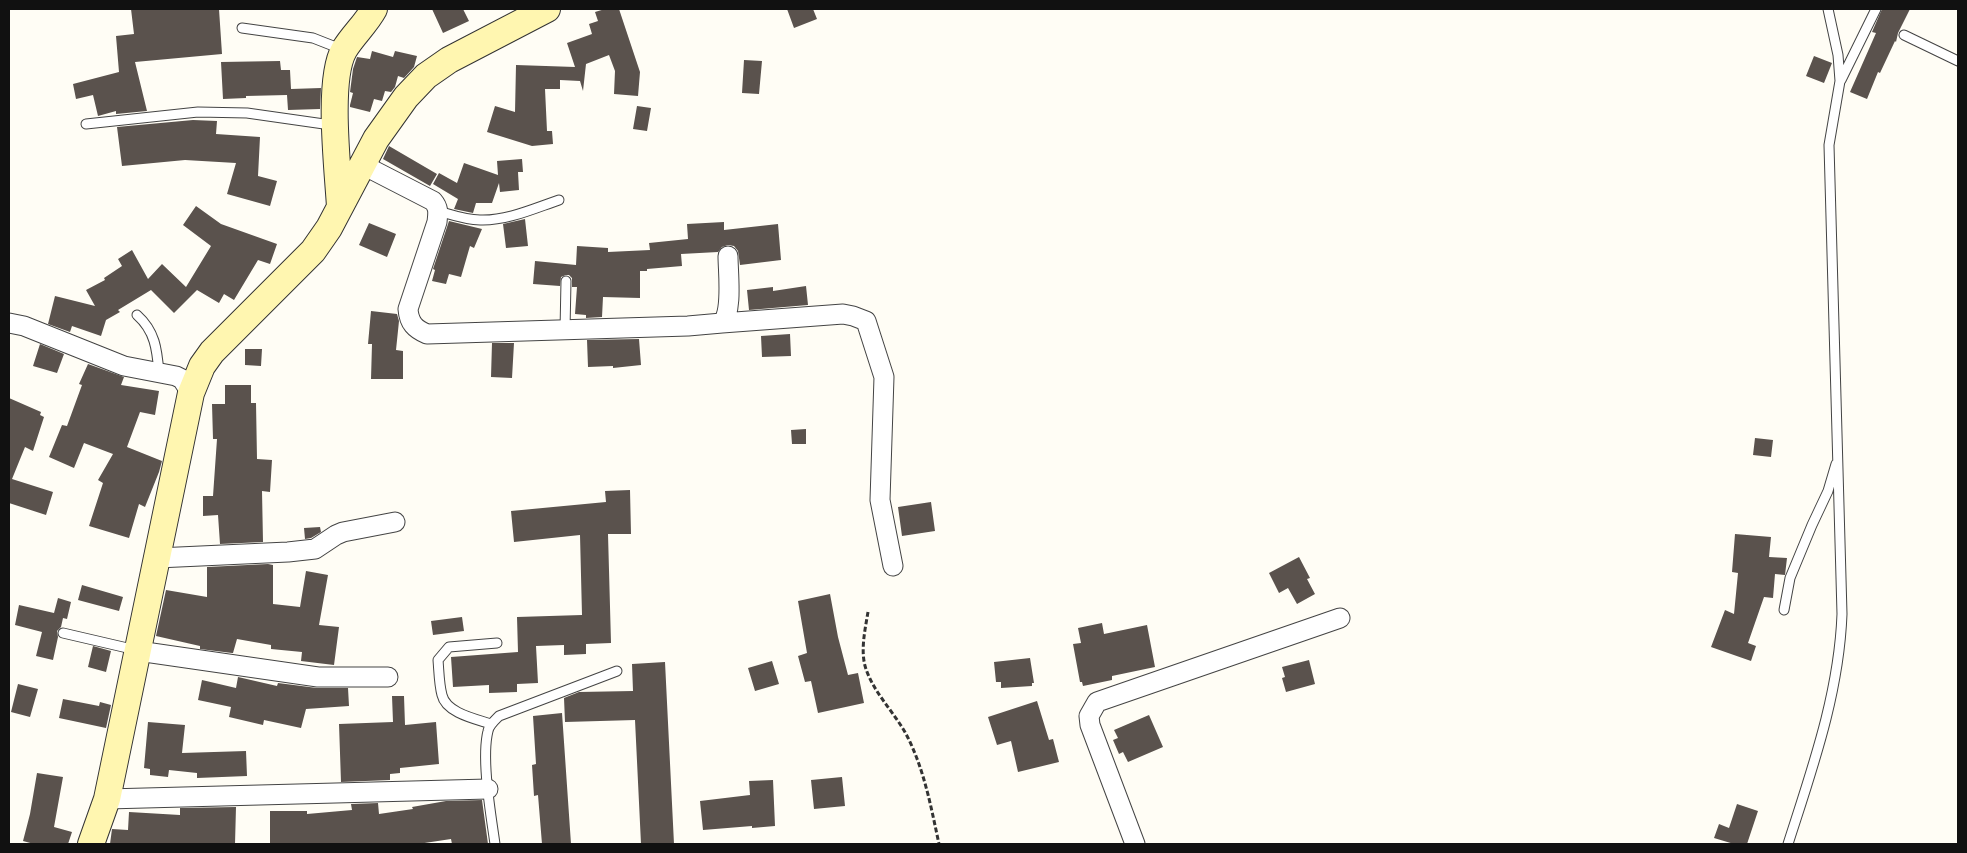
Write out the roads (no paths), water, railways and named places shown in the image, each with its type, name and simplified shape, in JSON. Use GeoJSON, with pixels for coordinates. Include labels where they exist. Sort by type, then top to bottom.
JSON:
{"type":"FeatureCollection","features":[{"type":"Feature","properties":{"kind":"street"},"geometry":{"type":"LineString","coordinates":[[340,207],[335,126],[337,76],[344,50],[374,9]]}},
{"type":"Feature","properties":{"kind":"street"},"geometry":{"type":"LineString","coordinates":[[92,844],[106,799],[191,393],[202,366],[212,352],[313,251],[340,207],[376,139],[406,97],[426,76],[450,60],[547,9]]}},
{"type":"Feature","properties":{"kind":"street"},"geometry":{"type":"LineString","coordinates":[[335,126],[376,139]]}},
{"type":"Feature","properties":{"kind":"street"},"geometry":{"type":"LineString","coordinates":[[363,165],[433,201],[437,205],[438,211],[408,309],[408,318],[417,330],[428,334],[688,326],[843,314],[866,321],[884,377],[880,500],[893,566]]}},
{"type":"Feature","properties":{"kind":"street"},"geometry":{"type":"LineString","coordinates":[[722,323],[726,318],[728,309],[728,256]]}},
{"type":"Feature","properties":{"kind":"street"},"geometry":{"type":"LineString","coordinates":[[9,323],[24,326],[124,366],[176,376],[182,379],[191,393]]}},
{"type":"Feature","properties":{"kind":"street"},"geometry":{"type":"LineString","coordinates":[[157,558],[315,549],[343,532],[395,522]]}},
{"type":"Feature","properties":{"kind":"street"},"geometry":{"type":"LineString","coordinates":[[1135,844],[1090,725],[1088,716],[1097,702],[1340,618]]}},
{"type":"Feature","properties":{"kind":"street"},"geometry":{"type":"LineString","coordinates":[[138,650],[318,677],[388,677]]}},
{"type":"Feature","properties":{"kind":"street"},"geometry":{"type":"LineString","coordinates":[[106,799],[488,789]]}},
{"type":"Feature","properties":{"kind":"lane"},"geometry":{"type":"LineString","coordinates":[[1788,844],[1827,717],[1841,645],[1842,614],[1829,145],[1840,81],[1838,55],[1828,9]]}},
{"type":"Feature","properties":{"kind":"lane"},"geometry":{"type":"LineString","coordinates":[[1840,81],[1876,9]]}},
{"type":"Feature","properties":{"kind":"lane"},"geometry":{"type":"LineString","coordinates":[[242,28],[313,38],[344,50]]}},
{"type":"Feature","properties":{"kind":"lane"},"geometry":{"type":"LineString","coordinates":[[1904,35],[1958,61]]}},
{"type":"Feature","properties":{"kind":"lane"},"geometry":{"type":"LineString","coordinates":[[86,124],[198,112],[247,113],[335,126]]}},
{"type":"Feature","properties":{"kind":"lane"},"geometry":{"type":"LineString","coordinates":[[438,211],[471,220],[482,220],[500,218],[559,200]]}},
{"type":"Feature","properties":{"kind":"lane"},"geometry":{"type":"LineString","coordinates":[[565,330],[566,281]]}},
{"type":"Feature","properties":{"kind":"lane"},"geometry":{"type":"LineString","coordinates":[[137,315],[147,324],[151,333],[157,350],[159,372]]}},
{"type":"Feature","properties":{"kind":"lane"},"geometry":{"type":"LineString","coordinates":[[1784,610],[1790,578],[1812,524],[1828,492],[1838,458]]}},
{"type":"Feature","properties":{"kind":"lane"},"geometry":{"type":"LineString","coordinates":[[63,633],[138,650]]}},
{"type":"Feature","properties":{"kind":"lane"},"geometry":{"type":"LineString","coordinates":[[491,724],[448,706],[442,697],[438,660],[449,647],[496,643]]}},
{"type":"Feature","properties":{"kind":"lane"},"geometry":{"type":"LineString","coordinates":[[495,844],[488,789],[486,751],[488,731],[491,724],[499,716],[617,671]]}}]}
